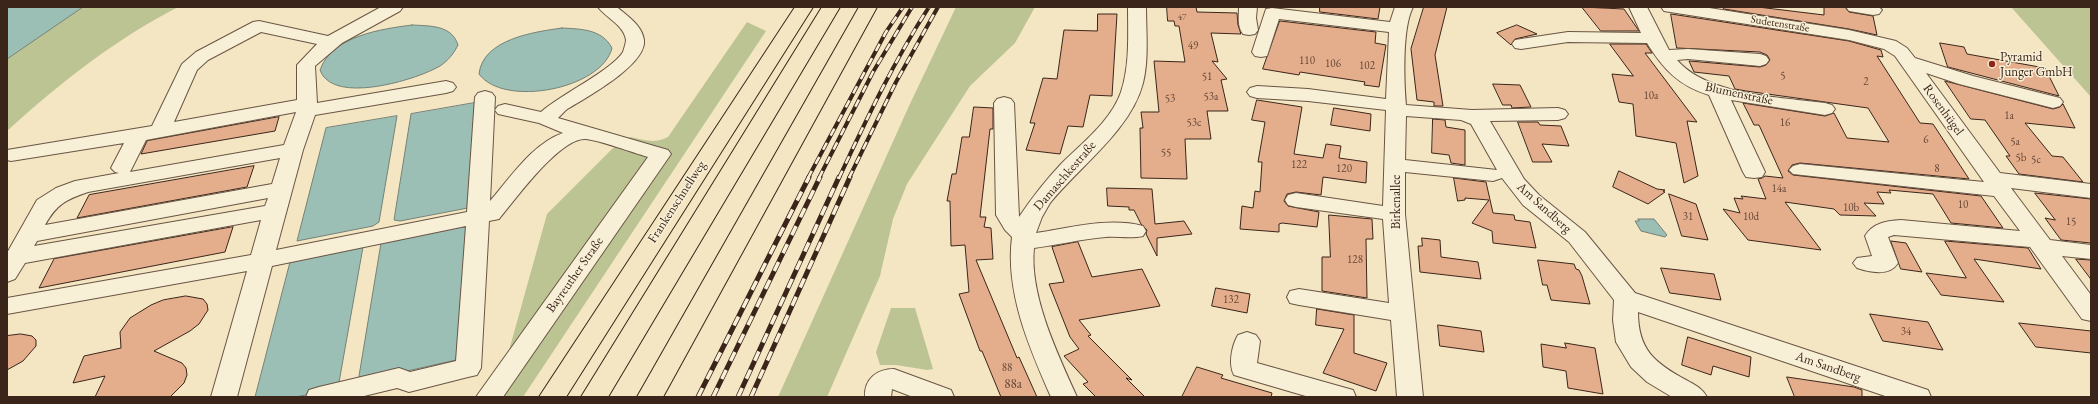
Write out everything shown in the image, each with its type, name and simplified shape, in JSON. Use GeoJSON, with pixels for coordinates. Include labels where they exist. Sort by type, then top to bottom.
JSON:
{"type":"FeatureCollection","features":[{"type":"Feature","properties":{"kind":"main road","name":"Frankenschnellweg"},"geometry":{"type":"LineString","coordinates":[[552,397],[804,7]]}},
{"type":"Feature","properties":{"kind":"main road"},"geometry":{"type":"LineString","coordinates":[[594,397],[831,7]]}},
{"type":"Feature","properties":{"kind":"main road"},"geometry":{"type":"LineString","coordinates":[[650,397],[868,7]]}},
{"type":"Feature","properties":{"kind":"street"},"geometry":{"type":"LineString","coordinates":[[224,397],[263,260],[275,211],[293,150],[308,107],[306,65],[314,55],[332,42],[394,7]]}},
{"type":"Feature","properties":{"kind":"street"},"geometry":{"type":"LineString","coordinates":[[545,119],[558,106],[616,68],[632,53],[635,40],[629,26],[607,7]]}},
{"type":"Feature","properties":{"kind":"street","name":"Damaschkestraße"},"geometry":{"type":"LineString","coordinates":[[1064,397],[1044,347],[1023,282],[1021,264],[1023,239],[1032,214],[1042,199],[1113,121],[1125,104],[1137,68],[1137,7]]}},
{"type":"Feature","properties":{"kind":"street"},"geometry":{"type":"LineString","coordinates":[[1248,7],[1247,18],[1249,30]]}},
{"type":"Feature","properties":{"kind":"street","name":"Birkenallee"},"geometry":{"type":"LineString","coordinates":[[1404,7],[1400,16],[1398,28],[1394,214],[1410,397]]}},
{"type":"Feature","properties":{"kind":"street","name":"Blumenstraße"},"geometry":{"type":"LineString","coordinates":[[1638,7],[1651,38],[1681,75],[1695,84],[1750,99],[1825,109]]}},
{"type":"Feature","properties":{"kind":"street","name":"Sudetenstraße"},"geometry":{"type":"LineString","coordinates":[[1670,7],[1849,35],[1890,45]]}},
{"type":"Feature","properties":{"kind":"street"},"geometry":{"type":"LineString","coordinates":[[1855,7],[1873,10]]}},
{"type":"Feature","properties":{"kind":"street"},"geometry":{"type":"LineString","coordinates":[[1261,52],[1272,13],[1398,28]]}},
{"type":"Feature","properties":{"kind":"street"},"geometry":{"type":"LineString","coordinates":[[160,131],[189,68],[202,56],[259,26],[332,42]]}},
{"type":"Feature","properties":{"kind":"street"},"geometry":{"type":"LineString","coordinates":[[1521,44],[1568,37],[1651,38]]}},
{"type":"Feature","properties":{"kind":"street","name":"Rosenhügel"},"geometry":{"type":"LineString","coordinates":[[1890,45],[1901,52],[1909,62],[2091,313]]}},
{"type":"Feature","properties":{"kind":"street"},"geometry":{"type":"LineString","coordinates":[[1665,56],[1688,54],[1760,60]]}},
{"type":"Feature","properties":{"kind":"street"},"geometry":{"type":"LineString","coordinates":[[1909,62],[1966,80],[2054,102]]}},
{"type":"Feature","properties":{"kind":"street"},"geometry":{"type":"LineString","coordinates":[[11,156],[308,107],[446,87]]}},
{"type":"Feature","properties":{"kind":"street"},"geometry":{"type":"LineString","coordinates":[[1717,91],[1754,172]]}},
{"type":"Feature","properties":{"kind":"street"},"geometry":{"type":"LineString","coordinates":[[1257,92],[1308,95],[1397,108],[1470,116],[1558,114]]}},
{"type":"Feature","properties":{"kind":"street"},"geometry":{"type":"LineString","coordinates":[[319,397],[399,378],[409,390],[468,368],[472,327],[477,217],[485,97]]}},
{"type":"Feature","properties":{"kind":"street"},"geometry":{"type":"LineString","coordinates":[[1004,103],[1007,215],[1023,239],[1123,228],[1135,231]]}},
{"type":"Feature","properties":{"kind":"street"},"geometry":{"type":"LineString","coordinates":[[505,110],[545,119],[555,124],[584,132]]}},
{"type":"Feature","properties":{"kind":"street","name":"Am Sandberg"},"geometry":{"type":"LineString","coordinates":[[1470,116],[1479,120],[1515,182],[1531,200],[1577,237],[1626,299],[1918,397]]}},
{"type":"Feature","properties":{"kind":"street"},"geometry":{"type":"LineString","coordinates":[[7,306],[263,260],[492,214],[539,158],[557,142],[584,132]]}},
{"type":"Feature","properties":{"kind":"street","name":"Bayreuther Straße"},"geometry":{"type":"LineString","coordinates":[[489,397],[661,154],[584,132]]}},
{"type":"Feature","properties":{"kind":"street"},"geometry":{"type":"LineString","coordinates":[[122,168],[138,134]]}},
{"type":"Feature","properties":{"kind":"street"},"geometry":{"type":"LineString","coordinates":[[49,186],[79,176],[276,142],[293,150]]}},
{"type":"Feature","properties":{"kind":"street"},"geometry":{"type":"LineString","coordinates":[[12,266],[46,206],[64,193],[83,186],[293,150]]}},
{"type":"Feature","properties":{"kind":"street"},"geometry":{"type":"LineString","coordinates":[[1396,165],[1493,175]]}},
{"type":"Feature","properties":{"kind":"street"},"geometry":{"type":"LineString","coordinates":[[1800,170],[2091,191]]}},
{"type":"Feature","properties":{"kind":"street"},"geometry":{"type":"LineString","coordinates":[[29,235],[282,189]]}},
{"type":"Feature","properties":{"kind":"street"},"geometry":{"type":"LineString","coordinates":[[1296,200],[1394,214]]}},
{"type":"Feature","properties":{"kind":"street"},"geometry":{"type":"LineString","coordinates":[[12,266],[275,211]]}},
{"type":"Feature","properties":{"kind":"street"},"geometry":{"type":"LineString","coordinates":[[1864,263],[1880,265],[1886,263],[1876,236],[1879,232],[1891,228],[1901,227],[2039,243],[2091,252]]}},
{"type":"Feature","properties":{"kind":"street"},"geometry":{"type":"LineString","coordinates":[[1299,297],[1402,313]]}},
{"type":"Feature","properties":{"kind":"street"},"geometry":{"type":"LineString","coordinates":[[1626,299],[1625,323],[1628,336],[1638,357],[1659,376],[1694,397]]}},
{"type":"Feature","properties":{"kind":"street"},"geometry":{"type":"LineString","coordinates":[[1247,341],[1243,368],[1343,397]]}},
{"type":"Feature","properties":{"kind":"street"},"geometry":{"type":"LineString","coordinates":[[878,397],[878,390],[881,382],[886,378],[894,379],[941,397]]}},
{"type":"Feature","properties":{"kind":"green space"},"geometry":{"type":"Polygon","coordinates":[[[83,7],[178,7],[131,34],[88,63],[7,131],[7,59],[83,7]]]}},
{"type":"Feature","properties":{"kind":"green space"},"geometry":{"type":"Polygon","coordinates":[[[956,7],[1035,7],[1015,43],[970,86],[907,184],[893,219],[880,276],[827,397],[778,397],[909,106],[956,7]]]}},
{"type":"Feature","properties":{"kind":"green space"},"geometry":{"type":"Polygon","coordinates":[[[2011,7],[2091,7],[2091,97],[2011,7]]]}},
{"type":"Feature","properties":{"kind":"green space"},"geometry":{"type":"Polygon","coordinates":[[[747,22],[766,31],[523,397],[484,397],[503,372],[547,214],[612,149],[630,137],[654,141],[668,137],[747,22]]]}},
{"type":"Feature","properties":{"kind":"green space"},"geometry":{"type":"Polygon","coordinates":[[[891,308],[915,308],[933,369],[927,370],[896,365],[880,365],[876,352],[891,308]]]}},
{"type":"Feature","properties":{"kind":"water"},"geometry":{"type":"Polygon","coordinates":[[[7,7],[83,7],[7,59],[7,7]]]}},
{"type":"Feature","properties":{"kind":"water"},"geometry":{"type":"Polygon","coordinates":[[[412,25],[433,26],[446,30],[455,38],[458,45],[455,51],[440,66],[430,71],[416,77],[382,86],[349,88],[335,85],[322,74],[320,70],[326,58],[335,49],[346,42],[372,32],[412,25]]]}},
{"type":"Feature","properties":{"kind":"water"},"geometry":{"type":"Polygon","coordinates":[[[562,28],[590,31],[603,37],[612,48],[604,62],[591,74],[572,83],[551,89],[529,92],[509,90],[491,84],[479,74],[483,62],[490,53],[500,45],[524,35],[562,28]]]}},
{"type":"Feature","properties":{"kind":"water"},"geometry":{"type":"Polygon","coordinates":[[[480,102],[473,207],[400,221],[394,220],[411,114],[480,102]]]}},
{"type":"Feature","properties":{"kind":"water"},"geometry":{"type":"Polygon","coordinates":[[[397,116],[379,222],[373,226],[297,241],[326,128],[397,116]]]}},
{"type":"Feature","properties":{"kind":"water"},"geometry":{"type":"Polygon","coordinates":[[[1638,219],[1654,219],[1667,235],[1665,237],[1641,231],[1635,221],[1639,221],[1638,219]]]}},
{"type":"Feature","properties":{"kind":"water"},"geometry":{"type":"Polygon","coordinates":[[[473,225],[465,358],[358,382],[381,243],[473,225]]]}},
{"type":"Feature","properties":{"kind":"water"},"geometry":{"type":"Polygon","coordinates":[[[363,247],[338,388],[296,397],[255,397],[290,262],[363,247]]]}},
{"type":"Feature","properties":{"kind":"building"},"geometry":{"type":"Polygon","coordinates":[[[1167,7],[1196,7],[1197,12],[1237,13],[1238,25],[1241,34],[1211,33],[1218,62],[1212,61],[1227,79],[1221,80],[1228,111],[1207,111],[1211,139],[1185,139],[1187,179],[1141,178],[1140,128],[1143,128],[1141,112],[1159,112],[1154,61],[1185,62],[1179,26],[1175,26],[1174,21],[1168,21],[1167,7]]]}},
{"type":"Feature","properties":{"kind":"building"},"geometry":{"type":"Polygon","coordinates":[[[1320,7],[1380,7],[1378,19],[1320,12],[1320,7]]]}},
{"type":"Feature","properties":{"kind":"building"},"geometry":{"type":"Polygon","coordinates":[[[1424,7],[1447,7],[1435,55],[1443,106],[1434,106],[1434,102],[1417,100],[1411,49],[1424,7]]]}},
{"type":"Feature","properties":{"kind":"building"},"geometry":{"type":"Polygon","coordinates":[[[1582,7],[1624,9],[1639,31],[1601,31],[1582,7]]]}},
{"type":"Feature","properties":{"kind":"building"},"geometry":{"type":"Polygon","coordinates":[[[1723,7],[1758,7],[1824,15],[1824,7],[1845,7],[1849,12],[1873,16],[1877,35],[1849,29],[1724,9],[1723,7]]]}},
{"type":"Feature","properties":{"kind":"building"},"geometry":{"type":"Polygon","coordinates":[[[1098,14],[1117,14],[1112,96],[1090,95],[1083,127],[1068,126],[1060,154],[1026,150],[1035,123],[1030,123],[1043,78],[1057,79],[1064,30],[1097,31],[1098,14]]]}},
{"type":"Feature","properties":{"kind":"building"},"geometry":{"type":"Polygon","coordinates":[[[1671,14],[1849,41],[1881,50],[1883,57],[1877,56],[1920,123],[1933,124],[1969,179],[1800,163],[1792,165],[1788,171],[1793,175],[1981,196],[2003,228],[1951,223],[1933,194],[1889,190],[1891,193],[1877,192],[1884,204],[1864,203],[1876,216],[1840,215],[1834,209],[1785,202],[1821,250],[1748,240],[1723,209],[1740,213],[1734,198],[1743,199],[1741,196],[1766,199],[1758,179],[1765,176],[1783,178],[1759,125],[1754,125],[1743,103],[1825,116],[1834,113],[1847,138],[1889,142],[1868,108],[1735,89],[1729,76],[1694,72],[1689,61],[1760,67],[1766,65],[1770,60],[1767,55],[1760,52],[1677,48],[1671,14]]]}},
{"type":"Feature","properties":{"kind":"building"},"geometry":{"type":"Polygon","coordinates":[[[1280,21],[1376,32],[1375,43],[1386,45],[1379,87],[1364,85],[1365,82],[1300,72],[1299,75],[1263,69],[1280,21]]]}},
{"type":"Feature","properties":{"kind":"building"},"geometry":{"type":"Polygon","coordinates":[[[1517,25],[1537,34],[1515,39],[1511,45],[1497,33],[1517,25]]]}},
{"type":"Feature","properties":{"kind":"building"},"geometry":{"type":"Polygon","coordinates":[[[1940,43],[1964,47],[1967,54],[2045,68],[2059,96],[1948,67],[1940,43]]]}},
{"type":"Feature","properties":{"kind":"building"},"geometry":{"type":"Polygon","coordinates":[[[1610,44],[1646,44],[1652,53],[1645,53],[1697,122],[1687,121],[1698,176],[1684,183],[1676,143],[1636,136],[1633,104],[1619,102],[1612,74],[1633,76],[1610,44]]]}},
{"type":"Feature","properties":{"kind":"building"},"geometry":{"type":"Polygon","coordinates":[[[1945,81],[2053,109],[2060,107],[2063,104],[2075,128],[2025,123],[2052,156],[2063,157],[2083,182],[2019,174],[2006,156],[2010,156],[1985,120],[1971,119],[1945,81]]]}},
{"type":"Feature","properties":{"kind":"building"},"geometry":{"type":"Polygon","coordinates":[[[1493,84],[1520,85],[1531,107],[1512,108],[1511,105],[1503,105],[1493,84]]]}},
{"type":"Feature","properties":{"kind":"building"},"geometry":{"type":"Polygon","coordinates":[[[1257,100],[1302,107],[1294,154],[1323,158],[1326,144],[1341,146],[1339,158],[1367,162],[1366,183],[1323,177],[1321,195],[1296,192],[1287,194],[1284,201],[1288,206],[1319,212],[1317,227],[1282,223],[1279,224],[1279,232],[1240,229],[1242,206],[1253,208],[1255,191],[1260,192],[1262,162],[1258,162],[1265,122],[1252,120],[1257,100]]]}},
{"type":"Feature","properties":{"kind":"building"},"geometry":{"type":"Polygon","coordinates":[[[974,107],[993,108],[993,129],[990,129],[980,217],[986,217],[984,227],[991,228],[993,259],[976,260],[1017,358],[1019,357],[1037,397],[1001,397],[982,351],[980,351],[959,294],[969,292],[965,245],[951,246],[950,201],[947,201],[952,174],[956,174],[962,137],[969,137],[974,107]]]}},
{"type":"Feature","properties":{"kind":"building"},"geometry":{"type":"Polygon","coordinates":[[[1334,108],[1371,114],[1370,131],[1331,125],[1334,108]]]}},
{"type":"Feature","properties":{"kind":"building"},"geometry":{"type":"Polygon","coordinates":[[[279,117],[275,131],[141,154],[147,141],[279,117]]]}},
{"type":"Feature","properties":{"kind":"building"},"geometry":{"type":"Polygon","coordinates":[[[1433,119],[1445,120],[1446,127],[1465,130],[1465,165],[1451,163],[1449,155],[1432,153],[1433,119]]]}},
{"type":"Feature","properties":{"kind":"building"},"geometry":{"type":"Polygon","coordinates":[[[1518,122],[1538,122],[1540,125],[1561,126],[1569,146],[1542,144],[1552,162],[1533,162],[1518,122]]]}},
{"type":"Feature","properties":{"kind":"building"},"geometry":{"type":"Polygon","coordinates":[[[254,166],[247,187],[77,218],[89,195],[254,166]]]}},
{"type":"Feature","properties":{"kind":"building"},"geometry":{"type":"Polygon","coordinates":[[[1619,171],[1657,189],[1665,190],[1663,191],[1665,192],[1648,204],[1613,187],[1619,171]]]}},
{"type":"Feature","properties":{"kind":"building"},"geometry":{"type":"Polygon","coordinates":[[[1454,178],[1486,182],[1493,213],[1514,215],[1515,220],[1530,222],[1536,248],[1493,243],[1492,231],[1472,223],[1489,200],[1465,198],[1465,200],[1458,201],[1454,178]]]}},
{"type":"Feature","properties":{"kind":"building"},"geometry":{"type":"Polygon","coordinates":[[[1107,188],[1152,189],[1155,224],[1184,221],[1192,234],[1157,238],[1157,256],[1146,234],[1147,230],[1141,224],[1134,210],[1129,210],[1129,207],[1108,206],[1107,188]]]}},
{"type":"Feature","properties":{"kind":"building"},"geometry":{"type":"Polygon","coordinates":[[[2035,193],[2091,199],[2091,243],[2061,240],[2045,218],[2055,220],[2035,193]]]}},
{"type":"Feature","properties":{"kind":"building"},"geometry":{"type":"Polygon","coordinates":[[[1669,194],[1696,204],[1708,240],[1682,236],[1669,194]]]}},
{"type":"Feature","properties":{"kind":"building"},"geometry":{"type":"Polygon","coordinates":[[[1329,215],[1372,219],[1373,239],[1366,239],[1367,298],[1322,291],[1322,257],[1330,257],[1329,215]]]}},
{"type":"Feature","properties":{"kind":"building"},"geometry":{"type":"Polygon","coordinates":[[[233,227],[225,252],[39,288],[54,259],[233,227]]]}},
{"type":"Feature","properties":{"kind":"building"},"geometry":{"type":"Polygon","coordinates":[[[1422,238],[1440,240],[1441,257],[1478,262],[1481,279],[1420,272],[1418,246],[1422,246],[1422,238]]]}},
{"type":"Feature","properties":{"kind":"building"},"geometry":{"type":"Polygon","coordinates":[[[1891,241],[1906,243],[1922,272],[1901,269],[1891,241]]]}},
{"type":"Feature","properties":{"kind":"building"},"geometry":{"type":"Polygon","coordinates":[[[1945,241],[2028,248],[2041,269],[1974,259],[2004,302],[1941,295],[1926,273],[1966,278],[1945,241]]]}},
{"type":"Feature","properties":{"kind":"building"},"geometry":{"type":"Polygon","coordinates":[[[1078,242],[1092,277],[1142,269],[1160,306],[1079,320],[1091,335],[1088,336],[1132,380],[1126,378],[1145,397],[1096,397],[1083,384],[1088,382],[1064,356],[1079,349],[1070,337],[1049,284],[1064,282],[1052,247],[1078,242]]]}},
{"type":"Feature","properties":{"kind":"building"},"geometry":{"type":"Polygon","coordinates":[[[2076,259],[2091,260],[2091,279],[2076,259]]]}},
{"type":"Feature","properties":{"kind":"building"},"geometry":{"type":"Polygon","coordinates":[[[1538,260],[1574,264],[1582,276],[1590,304],[1551,300],[1547,285],[1543,285],[1538,260]]]}},
{"type":"Feature","properties":{"kind":"building"},"geometry":{"type":"Polygon","coordinates":[[[1661,268],[1714,274],[1721,300],[1670,293],[1661,268]]]}},
{"type":"Feature","properties":{"kind":"building"},"geometry":{"type":"Polygon","coordinates":[[[1216,288],[1250,294],[1247,313],[1212,306],[1216,288]]]}},
{"type":"Feature","properties":{"kind":"building"},"geometry":{"type":"Polygon","coordinates":[[[186,296],[203,299],[207,304],[208,310],[199,324],[190,331],[154,351],[182,363],[186,368],[187,375],[184,383],[170,397],[95,397],[105,376],[73,383],[84,356],[121,348],[120,332],[130,318],[151,305],[163,300],[186,296]]]}},
{"type":"Feature","properties":{"kind":"building"},"geometry":{"type":"Polygon","coordinates":[[[1317,309],[1354,315],[1354,353],[1387,363],[1376,391],[1323,373],[1344,329],[1316,325],[1317,309]]]}},
{"type":"Feature","properties":{"kind":"building"},"geometry":{"type":"Polygon","coordinates":[[[1870,314],[1928,322],[1943,350],[1883,341],[1870,314]]]}},
{"type":"Feature","properties":{"kind":"building"},"geometry":{"type":"Polygon","coordinates":[[[2019,323],[2091,331],[2091,353],[2036,347],[2019,323]]]}},
{"type":"Feature","properties":{"kind":"building"},"geometry":{"type":"Polygon","coordinates":[[[1438,325],[1481,331],[1484,352],[1440,346],[1438,325]]]}},
{"type":"Feature","properties":{"kind":"building"},"geometry":{"type":"Polygon","coordinates":[[[21,334],[32,336],[36,340],[36,346],[23,361],[7,370],[7,336],[21,334]]]}},
{"type":"Feature","properties":{"kind":"building"},"geometry":{"type":"Polygon","coordinates":[[[1688,337],[1751,357],[1749,377],[1713,366],[1711,375],[1682,365],[1688,337]]]}},
{"type":"Feature","properties":{"kind":"building"},"geometry":{"type":"Polygon","coordinates":[[[1565,343],[1595,348],[1603,394],[1568,388],[1566,371],[1543,367],[1541,344],[1566,348],[1565,343]]]}},
{"type":"Feature","properties":{"kind":"building"},"geometry":{"type":"Polygon","coordinates":[[[1197,367],[1223,375],[1221,378],[1272,393],[1271,397],[1182,397],[1197,367]]]}},
{"type":"Feature","properties":{"kind":"building"},"geometry":{"type":"Polygon","coordinates":[[[1787,377],[1854,387],[1862,390],[1862,397],[1795,397],[1787,377]]]}},
{"type":"Feature","properties":{"kind":"railway"},"geometry":{"type":"LineString","coordinates":[[808,178],[886,32],[903,7]]}},
{"type":"Feature","properties":{"kind":"railway"},"geometry":{"type":"LineString","coordinates":[[819,178],[873,72],[912,7]]}},
{"type":"Feature","properties":{"kind":"railway"},"geometry":{"type":"LineString","coordinates":[[839,178],[892,70],[929,7]]}},
{"type":"Feature","properties":{"kind":"railway"},"geometry":{"type":"LineString","coordinates":[[849,178],[896,82],[938,7]]}},
{"type":"Feature","properties":{"kind":"railway"},"geometry":{"type":"LineString","coordinates":[[698,397],[809,177]]}},
{"type":"Feature","properties":{"kind":"railway"},"geometry":{"type":"LineString","coordinates":[[713,397],[820,177]]}},
{"type":"Feature","properties":{"kind":"railway"},"geometry":{"type":"LineString","coordinates":[[738,397],[839,177]]}},
{"type":"Feature","properties":{"kind":"railway"},"geometry":{"type":"LineString","coordinates":[[751,397],[850,177]]}},
{"type":"Feature","properties":{"kind":"place","name":"Pyramid Junger GmbH"},"geometry":{"type":"Point","coordinates":[1992,64]}}]}
